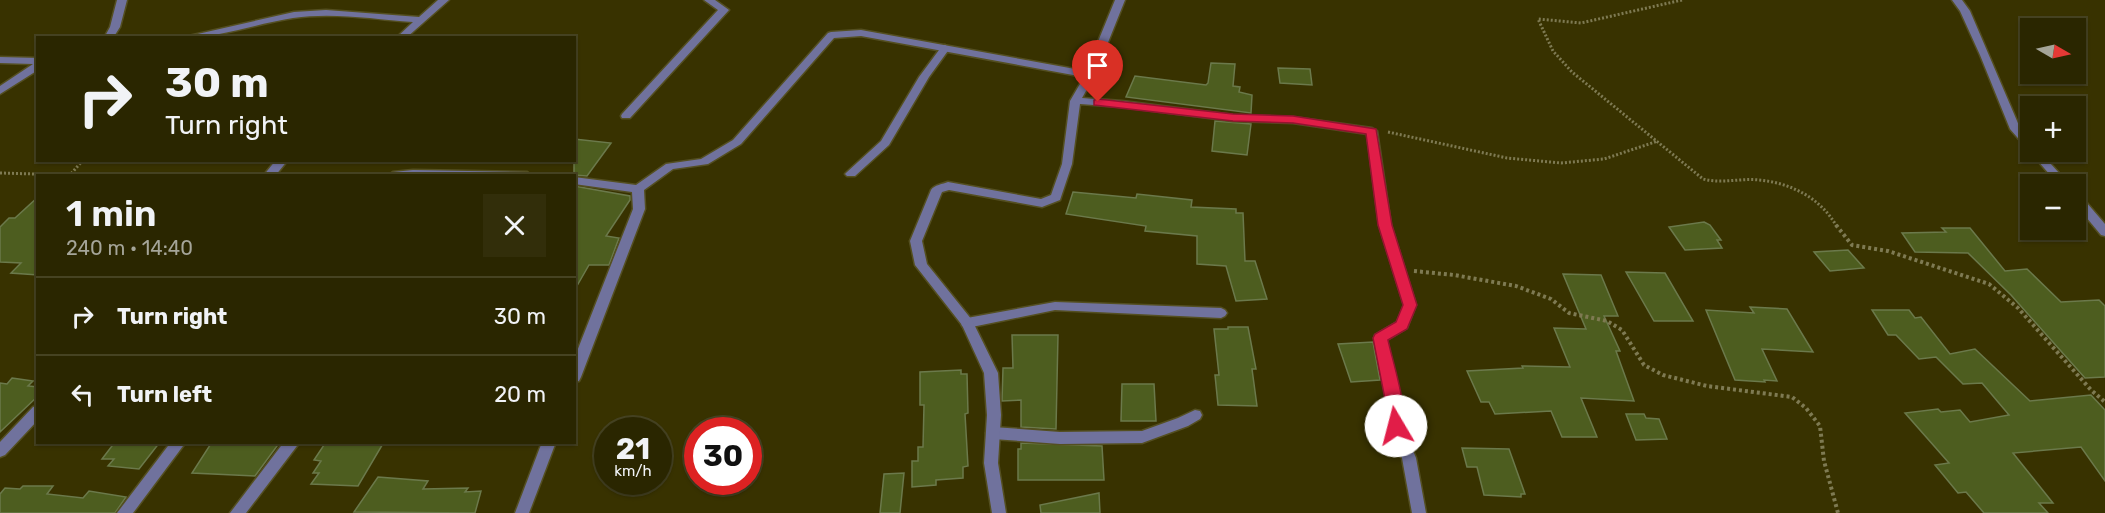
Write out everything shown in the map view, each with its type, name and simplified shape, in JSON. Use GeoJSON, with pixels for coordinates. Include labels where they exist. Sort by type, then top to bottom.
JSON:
{"type":"FeatureCollection","features":[{"type":"Feature","properties":{"kind":"street"},"geometry":{"type":"LineString","coordinates":[[109,36],[115,27],[122,0]]}},
{"type":"Feature","properties":{"kind":"street"},"geometry":{"type":"LineString","coordinates":[[402,36],[444,0]]}},
{"type":"Feature","properties":{"kind":"street"},"geometry":{"type":"LineString","coordinates":[[626,116],[724,10],[709,0]]}},
{"type":"Feature","properties":{"kind":"street"},"geometry":{"type":"LineString","coordinates":[[999,513],[991,463],[994,415],[991,373],[967,323],[921,265],[916,241],[937,190],[948,186],[1042,203],[1056,197],[1067,164],[1075,100],[1089,75],[1120,0]]}},
{"type":"Feature","properties":{"kind":"street"},"geometry":{"type":"LineString","coordinates":[[1957,0],[1965,11],[2015,129],[2020,135]]}},
{"type":"Feature","properties":{"kind":"street"},"geometry":{"type":"LineString","coordinates":[[194,36],[294,15],[326,13],[420,20]]}},
{"type":"Feature","properties":{"kind":"street"},"geometry":{"type":"LineString","coordinates":[[576,180],[638,189],[670,166],[704,162],[737,142],[831,35],[861,33],[1089,75]]}},
{"type":"Feature","properties":{"kind":"street"},"geometry":{"type":"LineString","coordinates":[[851,174],[885,143],[924,77],[945,48]]}},
{"type":"Feature","properties":{"kind":"street"},"geometry":{"type":"LineString","coordinates":[[0,60],[36,63]]}},
{"type":"Feature","properties":{"kind":"street"},"geometry":{"type":"LineString","coordinates":[[0,92],[36,65]]}},
{"type":"Feature","properties":{"kind":"street"},"geometry":{"type":"LineString","coordinates":[[1075,100],[1233,118],[1293,120],[1372,131],[1385,225],[1410,305],[1402,325],[1380,338],[1395,408],[1396,426],[1409,458],[1419,513]]}},
{"type":"Feature","properties":{"kind":"street"},"geometry":{"type":"LineString","coordinates":[[270,174],[282,162]]}},
{"type":"Feature","properties":{"kind":"street"},"geometry":{"type":"LineString","coordinates":[[2043,162],[2055,174]]}},
{"type":"Feature","properties":{"kind":"street"},"geometry":{"type":"LineString","coordinates":[[406,174],[451,174]]}},
{"type":"Feature","properties":{"kind":"street"},"geometry":{"type":"LineString","coordinates":[[576,372],[639,209],[638,189]]}},
{"type":"Feature","properties":{"kind":"street"},"geometry":{"type":"LineString","coordinates":[[2086,210],[2105,232]]}},
{"type":"Feature","properties":{"kind":"street"},"geometry":{"type":"LineString","coordinates":[[967,323],[1055,306],[1221,313]]}},
{"type":"Feature","properties":{"kind":"street"},"geometry":{"type":"LineString","coordinates":[[0,451],[36,413]]}},
{"type":"Feature","properties":{"kind":"street"},"geometry":{"type":"LineString","coordinates":[[993,433],[1060,438],[1142,437],[1183,422],[1195,415]]}},
{"type":"Feature","properties":{"kind":"street"},"geometry":{"type":"LineString","coordinates":[[124,513],[177,444]]}},
{"type":"Feature","properties":{"kind":"street"},"geometry":{"type":"LineString","coordinates":[[237,513],[291,444]]}},
{"type":"Feature","properties":{"kind":"street"},"geometry":{"type":"LineString","coordinates":[[522,513],[548,444]]}},
{"type":"Feature","properties":{"kind":"path"},"geometry":{"type":"LineString","coordinates":[[1682,0],[1581,23],[1538,19],[1553,51],[1572,72],[1703,179],[1714,182],[1759,180],[1795,187],[1819,204],[1833,220],[1840,233],[1852,244],[1888,251],[1989,284],[2018,309],[2091,390],[2105,402]]}},
{"type":"Feature","properties":{"kind":"path"},"geometry":{"type":"LineString","coordinates":[[1372,131],[1404,133],[1436,143],[1493,155],[1556,162],[1597,160],[1658,141]]}},
{"type":"Feature","properties":{"kind":"path"},"geometry":{"type":"LineString","coordinates":[[71,174],[81,162]]}},
{"type":"Feature","properties":{"kind":"path"},"geometry":{"type":"LineString","coordinates":[[0,173],[36,174]]}},
{"type":"Feature","properties":{"kind":"path"},"geometry":{"type":"LineString","coordinates":[[1398,270],[1454,275],[1516,286],[1551,299],[1569,313],[1607,321],[1622,330],[1644,365],[1663,375],[1707,386],[1792,397],[1806,408],[1820,426],[1824,461],[1838,513]]}},
{"type":"Feature","properties":{"kind":"building"},"geometry":{"type":"Polygon","coordinates":[[[1211,63],[1235,64],[1233,86],[1240,87],[1239,92],[1252,95],[1251,113],[1126,97],[1135,76],[1206,85],[1211,63]]]}},
{"type":"Feature","properties":{"kind":"building"},"geometry":{"type":"Polygon","coordinates":[[[1278,68],[1310,69],[1312,85],[1280,83],[1278,68]]]}},
{"type":"Feature","properties":{"kind":"building"},"geometry":{"type":"Polygon","coordinates":[[[1215,121],[1251,124],[1247,155],[1212,151],[1215,121]]]}},
{"type":"Feature","properties":{"kind":"building"},"geometry":{"type":"Polygon","coordinates":[[[576,139],[611,143],[587,176],[574,174],[576,139]]]}},
{"type":"Feature","properties":{"kind":"building"},"geometry":{"type":"Polygon","coordinates":[[[576,186],[630,196],[630,200],[606,236],[619,238],[609,265],[589,265],[576,288],[576,186]]]}},
{"type":"Feature","properties":{"kind":"building"},"geometry":{"type":"Polygon","coordinates":[[[1073,192],[1136,198],[1137,194],[1192,200],[1191,207],[1236,209],[1236,213],[1243,213],[1245,261],[1255,261],[1267,299],[1236,301],[1226,266],[1197,264],[1197,236],[1145,231],[1146,226],[1066,214],[1073,192]]]}},
{"type":"Feature","properties":{"kind":"building"},"geometry":{"type":"Polygon","coordinates":[[[36,199],[36,275],[11,273],[21,263],[0,262],[0,227],[9,218],[15,218],[36,199]]]}},
{"type":"Feature","properties":{"kind":"building"},"geometry":{"type":"Polygon","coordinates":[[[1704,222],[1710,225],[1721,240],[1717,240],[1722,248],[1685,250],[1669,227],[1704,222]]]}},
{"type":"Feature","properties":{"kind":"building"},"geometry":{"type":"Polygon","coordinates":[[[1942,228],[1970,228],[2005,271],[2027,269],[2061,302],[2099,300],[2105,306],[2105,377],[2085,378],[2011,295],[1968,253],[1915,252],[1902,233],[1946,232],[1942,228]]]}},
{"type":"Feature","properties":{"kind":"building"},"geometry":{"type":"Polygon","coordinates":[[[1848,250],[1864,268],[1830,271],[1814,252],[1848,250]]]}},
{"type":"Feature","properties":{"kind":"building"},"geometry":{"type":"Polygon","coordinates":[[[1626,272],[1665,273],[1693,321],[1654,321],[1626,272]]]}},
{"type":"Feature","properties":{"kind":"building"},"geometry":{"type":"Polygon","coordinates":[[[1563,274],[1601,275],[1618,316],[1604,316],[1620,351],[1616,351],[1634,401],[1581,398],[1597,437],[1562,437],[1551,411],[1495,414],[1489,402],[1481,402],[1467,371],[1523,368],[1522,366],[1570,367],[1554,328],[1586,329],[1563,274]]]}},
{"type":"Feature","properties":{"kind":"building"},"geometry":{"type":"Polygon","coordinates":[[[1750,307],[1787,309],[1813,352],[1762,349],[1777,381],[1735,380],[1706,310],[1754,313],[1750,307]]]}},
{"type":"Feature","properties":{"kind":"building"},"geometry":{"type":"Polygon","coordinates":[[[1872,310],[1909,310],[1915,318],[1921,317],[1950,354],[1975,349],[2030,401],[2091,395],[2105,410],[2105,481],[2081,447],[2013,453],[2053,503],[2039,503],[2048,513],[1984,513],[1966,492],[1958,493],[1935,465],[1949,463],[1905,413],[1938,409],[1941,412],[1960,410],[1970,422],[2009,415],[1982,383],[1963,384],[1936,357],[1919,359],[1896,335],[1888,335],[1872,310]]]}},
{"type":"Feature","properties":{"kind":"building"},"geometry":{"type":"Polygon","coordinates":[[[1228,327],[1248,327],[1256,369],[1252,369],[1257,406],[1218,405],[1215,375],[1219,375],[1214,329],[1228,329],[1228,327]]]}},
{"type":"Feature","properties":{"kind":"building"},"geometry":{"type":"Polygon","coordinates":[[[1012,335],[1058,335],[1056,429],[1021,427],[1021,400],[1002,401],[1003,368],[1013,368],[1012,335]]]}},
{"type":"Feature","properties":{"kind":"building"},"geometry":{"type":"Polygon","coordinates":[[[1373,342],[1380,380],[1351,382],[1338,344],[1373,342]]]}},
{"type":"Feature","properties":{"kind":"building"},"geometry":{"type":"Polygon","coordinates":[[[961,370],[961,374],[967,374],[968,413],[965,414],[968,466],[963,467],[963,478],[936,480],[936,485],[912,487],[912,461],[918,461],[918,447],[923,447],[924,405],[920,405],[920,372],[961,370]]]}},
{"type":"Feature","properties":{"kind":"building"},"geometry":{"type":"Polygon","coordinates":[[[12,378],[33,381],[28,386],[36,387],[36,398],[0,432],[0,383],[7,384],[12,378]]]}},
{"type":"Feature","properties":{"kind":"building"},"geometry":{"type":"Polygon","coordinates":[[[1122,384],[1154,384],[1156,421],[1121,421],[1122,384]]]}},
{"type":"Feature","properties":{"kind":"building"},"geometry":{"type":"Polygon","coordinates":[[[1626,414],[1644,414],[1646,418],[1659,419],[1667,439],[1636,440],[1626,414]]]}},
{"type":"Feature","properties":{"kind":"building"},"geometry":{"type":"Polygon","coordinates":[[[1021,443],[1102,446],[1104,480],[1018,480],[1018,449],[1021,449],[1021,443]]]}},
{"type":"Feature","properties":{"kind":"building"},"geometry":{"type":"Polygon","coordinates":[[[113,444],[158,444],[139,469],[108,466],[114,459],[102,459],[113,444]]]}},
{"type":"Feature","properties":{"kind":"building"},"geometry":{"type":"Polygon","coordinates":[[[211,444],[279,444],[255,476],[192,473],[211,444]]]}},
{"type":"Feature","properties":{"kind":"building"},"geometry":{"type":"Polygon","coordinates":[[[325,444],[383,444],[358,486],[311,484],[319,473],[313,473],[321,461],[314,460],[325,444]]]}},
{"type":"Feature","properties":{"kind":"building"},"geometry":{"type":"Polygon","coordinates":[[[1462,448],[1509,449],[1525,494],[1521,494],[1521,497],[1484,495],[1477,467],[1467,467],[1462,448]]]}},
{"type":"Feature","properties":{"kind":"building"},"geometry":{"type":"Polygon","coordinates":[[[904,473],[900,513],[880,513],[884,474],[904,473]]]}},
{"type":"Feature","properties":{"kind":"building"},"geometry":{"type":"Polygon","coordinates":[[[378,477],[428,481],[423,489],[468,488],[465,492],[481,491],[475,513],[354,512],[378,477]]]}},
{"type":"Feature","properties":{"kind":"building"},"geometry":{"type":"Polygon","coordinates":[[[23,486],[53,486],[47,494],[83,498],[89,491],[126,497],[115,513],[0,513],[0,494],[5,488],[20,489],[23,486]]]}},
{"type":"Feature","properties":{"kind":"building"},"geometry":{"type":"Polygon","coordinates":[[[1099,493],[1100,513],[1041,513],[1040,505],[1099,493]]]}},
{"type":"Feature","properties":{"kind":"route"},"geometry":{"type":"LineString","coordinates":[[1098,102],[1233,118],[1293,120],[1372,131],[1385,225],[1410,305],[1402,325],[1380,338],[1395,408],[1396,426]]}}]}
